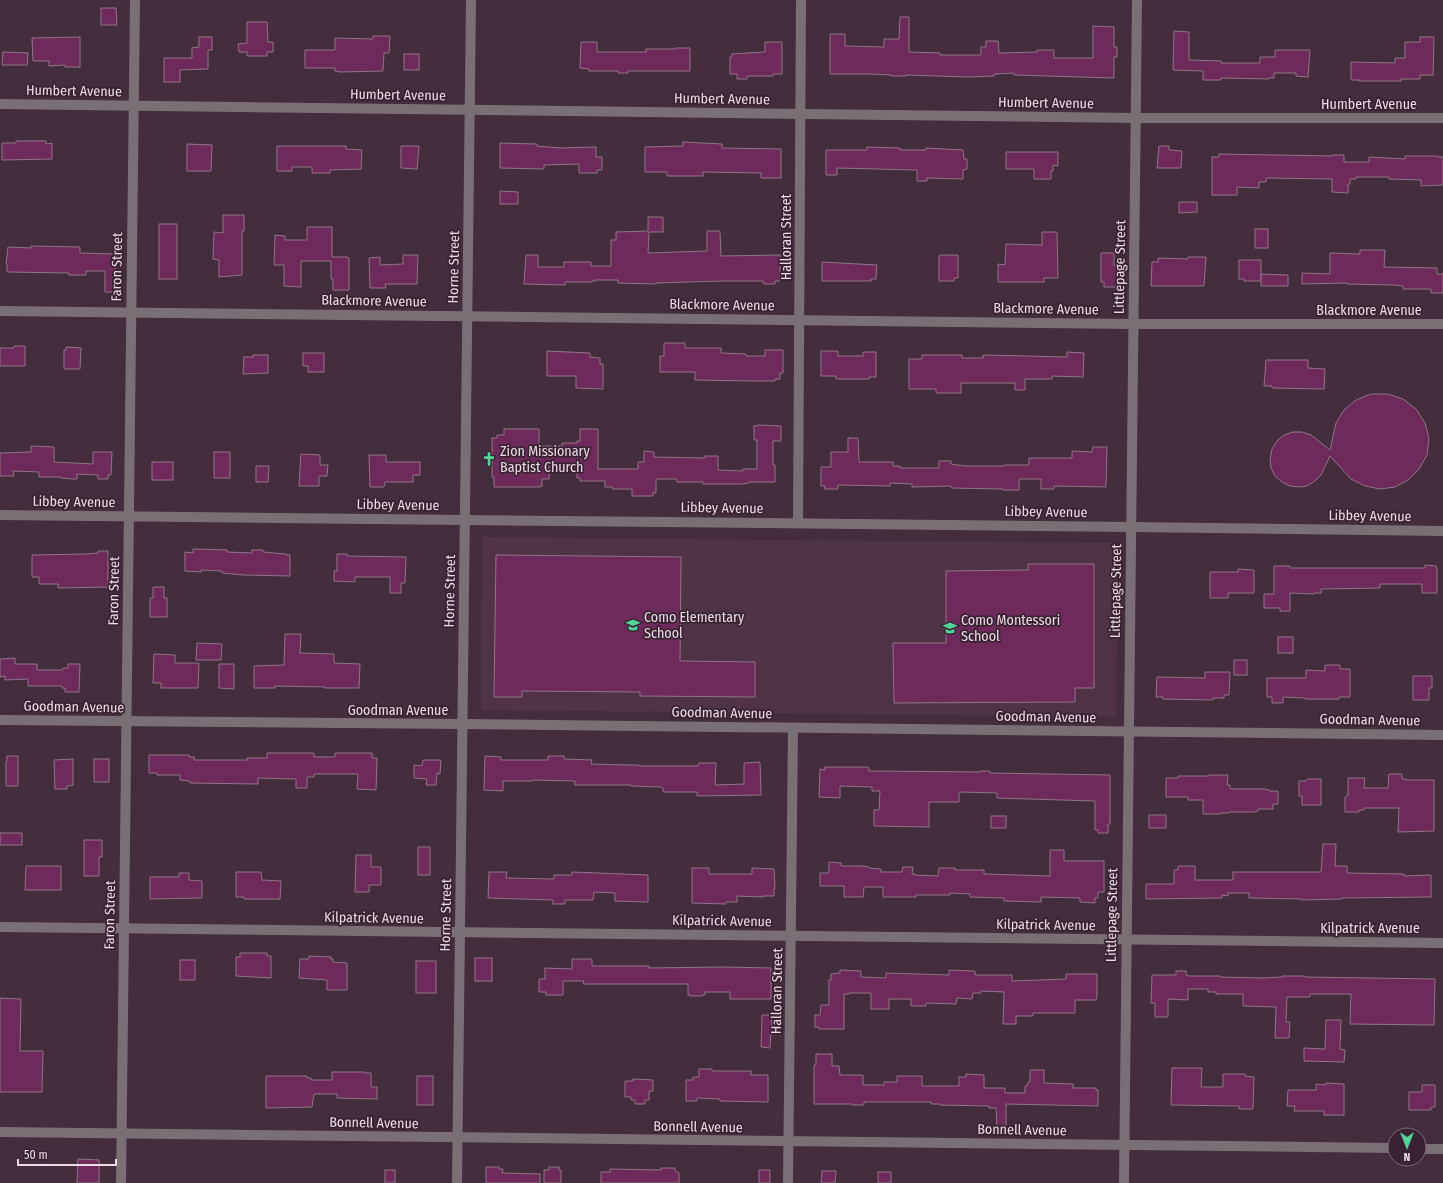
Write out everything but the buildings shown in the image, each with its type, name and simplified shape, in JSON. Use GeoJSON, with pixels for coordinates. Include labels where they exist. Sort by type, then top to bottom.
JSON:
{"type":"FeatureCollection","features":[{"type":"Feature","properties":{"kind":"street","name":"Faron Street"},"geometry":{"type":"LineString","coordinates":[[121,1183],[135,0]]}},
{"type":"Feature","properties":{"kind":"street","name":"Horne Street"},"geometry":{"type":"LineString","coordinates":[[457,1183],[470,0]]}},
{"type":"Feature","properties":{"kind":"street","name":"Halloran Street"},"geometry":{"type":"LineString","coordinates":[[798,523],[801,0]]}},
{"type":"Feature","properties":{"kind":"street","name":"Littlepage Street"},"geometry":{"type":"LineString","coordinates":[[1124,1183],[1137,0]]}},
{"type":"Feature","properties":{"kind":"street","name":"Humbert Avenue"},"geometry":{"type":"LineString","coordinates":[[0,104],[1136,118],[1443,118]]}},
{"type":"Feature","properties":{"kind":"street","name":"Blackmore Avenue"},"geometry":{"type":"LineString","coordinates":[[0,311],[1134,324],[1443,324]]}},
{"type":"Feature","properties":{"kind":"street","name":"Libbey Avenue"},"geometry":{"type":"LineString","coordinates":[[0,515],[1443,531]]}},
{"type":"Feature","properties":{"kind":"street","name":"Goodman Avenue"},"geometry":{"type":"LineString","coordinates":[[0,720],[1443,735]]}},
{"type":"Feature","properties":{"kind":"street","name":"Halloran Street"},"geometry":{"type":"LineString","coordinates":[[788,1183],[793,728]]}},
{"type":"Feature","properties":{"kind":"street","name":"Kilpatrick Avenue"},"geometry":{"type":"LineString","coordinates":[[0,927],[1443,943]]}},
{"type":"Feature","properties":{"kind":"street","name":"Bonnell Avenue"},"geometry":{"type":"LineString","coordinates":[[0,1132],[1387,1148]]}},
{"type":"Feature","properties":{"kind":"street"},"geometry":{"type":"LineString","coordinates":[[1427,1149],[1443,1149]]}},
{"type":"Feature","properties":{"kind":"shaded area"},"geometry":{"type":"Polygon","coordinates":[[[482,537],[1117,543],[1116,717],[481,710],[482,537]]]}},
{"type":"Feature","properties":{"kind":"place","name":"Zion Missionary Baptist Church"},"geometry":{"type":"Point","coordinates":[489,459]}},
{"type":"Feature","properties":{"kind":"place","name":"Como Elementary School"},"geometry":{"type":"Point","coordinates":[633,625]}},
{"type":"Feature","properties":{"kind":"place","name":"Como Montessori School"},"geometry":{"type":"Point","coordinates":[950,628]}}]}
